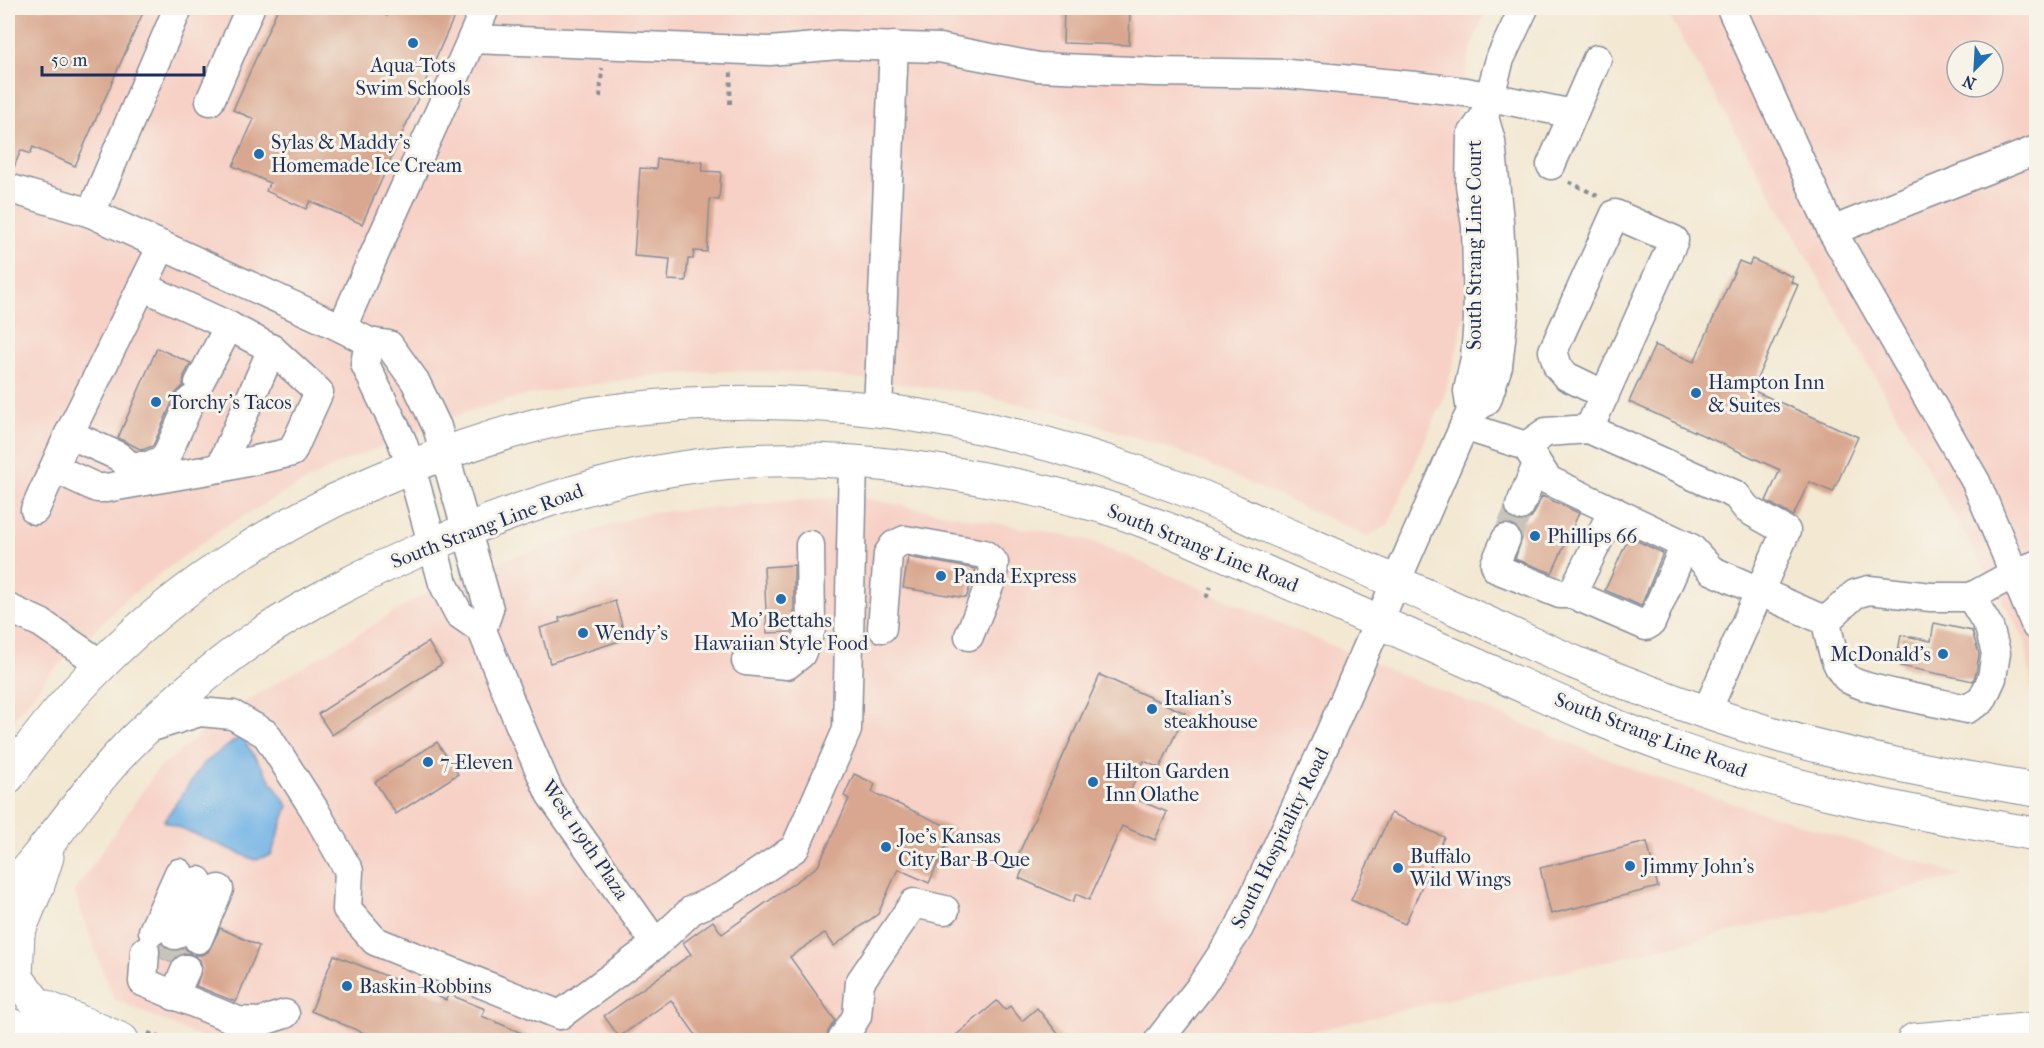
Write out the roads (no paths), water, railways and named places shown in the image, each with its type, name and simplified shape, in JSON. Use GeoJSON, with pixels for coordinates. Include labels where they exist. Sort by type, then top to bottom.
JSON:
{"type":"FeatureCollection","features":[{"type":"Feature","properties":{"kind":"main road","name":"South Strang Line Road"},"geometry":{"type":"LineString","coordinates":[[8,777],[65,704],[102,664],[155,616],[216,570],[285,525],[357,488],[443,453],[492,437],[569,417],[649,407],[720,402],[801,402],[936,417],[1085,454],[1182,489],[1575,662],[1706,712],[1824,747],[1966,779],[2037,790]]}},
{"type":"Feature","properties":{"kind":"main road","name":"South Strang Line Road"},"geometry":{"type":"LineString","coordinates":[[8,892],[91,786],[146,729],[242,647],[292,615],[375,569],[523,508],[599,484],[676,468],[755,460],[853,461],[935,469],[1006,482],[1096,504],[1167,530],[1595,717],[1689,753],[1760,776],[1848,799],[2037,834]]}},
{"type":"Feature","properties":{"kind":"main road"},"geometry":{"type":"LineString","coordinates":[[52,838],[38,885],[18,933],[16,977],[36,1003],[122,1041]]}},
{"type":"Feature","properties":{"kind":"main road"},"geometry":{"type":"LineString","coordinates":[[8,1024],[46,1041]]}},
{"type":"Feature","properties":{"kind":"main road"},"geometry":{"type":"LineString","coordinates":[[1914,1041],[2037,1029]]}},
{"type":"Feature","properties":{"kind":"street"},"geometry":{"type":"LineString","coordinates":[[91,213],[178,8]]}},
{"type":"Feature","properties":{"kind":"street"},"geometry":{"type":"LineString","coordinates":[[210,100],[250,8]]}},
{"type":"Feature","properties":{"kind":"street"},"geometry":{"type":"LineString","coordinates":[[342,328],[485,8]]}},
{"type":"Feature","properties":{"kind":"street"},"geometry":{"type":"LineString","coordinates":[[1486,107],[1500,59],[1524,8]]}},
{"type":"Feature","properties":{"kind":"street"},"geometry":{"type":"LineString","coordinates":[[1731,8],[1832,231],[2025,570],[2037,626]]}},
{"type":"Feature","properties":{"kind":"street"},"geometry":{"type":"LineString","coordinates":[[472,39],[770,51],[838,45],[939,48],[1038,68],[1288,74],[1415,86],[1486,107],[1573,114]]}},
{"type":"Feature","properties":{"kind":"street"},"geometry":{"type":"LineString","coordinates":[[878,409],[894,46]]}},
{"type":"Feature","properties":{"kind":"street"},"geometry":{"type":"LineString","coordinates":[[1551,165],[1597,59]]}},
{"type":"Feature","properties":{"kind":"street","name":"South Strang Line Court"},"geometry":{"type":"LineString","coordinates":[[1380,622],[1468,419],[1487,400],[1498,366],[1504,313],[1499,232],[1486,107]]}},
{"type":"Feature","properties":{"kind":"street"},"geometry":{"type":"LineString","coordinates":[[1832,231],[2037,150]]}},
{"type":"Feature","properties":{"kind":"street"},"geometry":{"type":"LineString","coordinates":[[8,188],[91,213],[369,342],[389,345],[415,381],[437,427],[489,609],[482,630],[459,614],[443,583],[411,466],[402,441],[365,364],[369,342]]}},
{"type":"Feature","properties":{"kind":"street"},"geometry":{"type":"LineString","coordinates":[[1589,429],[1605,395],[1674,240],[1615,214],[1553,351],[1558,367],[1566,375],[1605,395]]}},
{"type":"Feature","properties":{"kind":"street"},"geometry":{"type":"LineString","coordinates":[[35,510],[61,451],[162,246]]}},
{"type":"Feature","properties":{"kind":"street"},"geometry":{"type":"LineString","coordinates":[[61,451],[97,488],[220,468],[292,452],[319,392],[272,350],[229,326],[142,286]]}},
{"type":"Feature","properties":{"kind":"street"},"geometry":{"type":"LineString","coordinates":[[61,451],[118,456],[130,466],[148,466],[165,459],[195,392],[229,326]]}},
{"type":"Feature","properties":{"kind":"street"},"geometry":{"type":"LineString","coordinates":[[220,468],[272,350]]}},
{"type":"Feature","properties":{"kind":"street"},"geometry":{"type":"LineString","coordinates":[[1468,419],[1532,455],[1548,480],[1691,548],[1711,570],[1826,621]]}},
{"type":"Feature","properties":{"kind":"street"},"geometry":{"type":"LineString","coordinates":[[1520,506],[1532,455],[1546,432],[1589,429],[1736,495],[1747,509],[1786,531],[1706,712]]}},
{"type":"Feature","properties":{"kind":"street"},"geometry":{"type":"LineString","coordinates":[[146,729],[200,712],[233,715],[266,734],[349,871],[347,909],[375,941],[560,1015],[656,944],[692,910],[724,895],[795,848],[847,730],[853,461]]}},
{"type":"Feature","properties":{"kind":"street"},"geometry":{"type":"LineString","coordinates":[[1572,594],[1613,510]]}},
{"type":"Feature","properties":{"kind":"street"},"geometry":{"type":"LineString","coordinates":[[1506,538],[1495,564],[1497,569],[1560,594],[1572,594],[1646,626],[1651,623],[1684,545]]}},
{"type":"Feature","properties":{"kind":"street"},"geometry":{"type":"LineString","coordinates":[[882,628],[888,554],[894,545],[905,540],[984,554],[994,563],[993,576],[969,636]]}},
{"type":"Feature","properties":{"kind":"street"},"geometry":{"type":"LineString","coordinates":[[746,661],[787,665],[801,654],[811,628],[810,554]]}},
{"type":"Feature","properties":{"kind":"street"},"geometry":{"type":"LineString","coordinates":[[1826,621],[1855,594],[1869,590],[1931,597],[1971,597],[2025,570]]}},
{"type":"Feature","properties":{"kind":"street"},"geometry":{"type":"LineString","coordinates":[[1826,621],[1834,656],[1847,679],[1876,690],[1967,709],[1982,700],[1992,678],[1996,653],[1989,627],[1971,597]]}},
{"type":"Feature","properties":{"kind":"street"},"geometry":{"type":"LineString","coordinates":[[8,608],[41,623],[102,664]]}},
{"type":"Feature","properties":{"kind":"street","name":"South Hospitality Road"},"geometry":{"type":"LineString","coordinates":[[1159,1041],[1201,986],[1239,928],[1287,829],[1380,622]]}},
{"type":"Feature","properties":{"kind":"street","name":"West 119th Plaza"},"geometry":{"type":"LineString","coordinates":[[482,630],[550,794],[656,944]]}},
{"type":"Feature","properties":{"kind":"street"},"geometry":{"type":"LineString","coordinates":[[164,991],[171,947],[199,881],[171,947],[143,982],[164,991],[238,1021],[260,1022],[285,1014]]}},
{"type":"Feature","properties":{"kind":"street"},"geometry":{"type":"LineString","coordinates":[[842,1041],[857,1016],[861,982],[914,903],[945,910]]}},
{"type":"Feature","properties":{"kind":"water"},"geometry":{"type":"Polygon","coordinates":[[[241,736],[288,806],[271,855],[255,860],[164,821],[203,764],[241,736]]]}},
{"type":"Feature","properties":{"kind":"tunnel"},"geometry":{"type":"LineString","coordinates":[[1506,539],[1520,506]]}},
{"type":"Feature","properties":{"kind":"tunnel"},"geometry":{"type":"LineString","coordinates":[[165,960],[175,935]]}},
{"type":"Feature","properties":{"kind":"place","name":"Aqua-Tots Swim Schools"},"geometry":{"type":"Point","coordinates":[413,43]}},
{"type":"Feature","properties":{"kind":"place","name":"Sylas & Maddy's Homemade Ice Cream"},"geometry":{"type":"Point","coordinates":[259,154]}},
{"type":"Feature","properties":{"kind":"place","name":"Hampton Inn & Suites"},"geometry":{"type":"Point","coordinates":[1696,393]}},
{"type":"Feature","properties":{"kind":"place","name":"Torchy's Tacos"},"geometry":{"type":"Point","coordinates":[156,402]}},
{"type":"Feature","properties":{"kind":"place","name":"Phillips 66"},"geometry":{"type":"Point","coordinates":[1535,536]}},
{"type":"Feature","properties":{"kind":"place","name":"Panda Express"},"geometry":{"type":"Point","coordinates":[941,576]}},
{"type":"Feature","properties":{"kind":"place","name":"Mo' Bettahs Hawaiian Style Food"},"geometry":{"type":"Point","coordinates":[781,599]}},
{"type":"Feature","properties":{"kind":"place","name":"Wendy's"},"geometry":{"type":"Point","coordinates":[583,633]}},
{"type":"Feature","properties":{"kind":"place","name":"McDonald's"},"geometry":{"type":"Point","coordinates":[1943,654]}},
{"type":"Feature","properties":{"kind":"place","name":"Italian's steakhouse"},"geometry":{"type":"Point","coordinates":[1152,709]}},
{"type":"Feature","properties":{"kind":"place","name":"7-Eleven"},"geometry":{"type":"Point","coordinates":[428,762]}},
{"type":"Feature","properties":{"kind":"place","name":"Hilton Garden Inn Olathe"},"geometry":{"type":"Point","coordinates":[1093,782]}},
{"type":"Feature","properties":{"kind":"place","name":"Joe's Kansas City Bar-B-Que"},"geometry":{"type":"Point","coordinates":[886,847]}},
{"type":"Feature","properties":{"kind":"place","name":"Jimmy John's"},"geometry":{"type":"Point","coordinates":[1630,866]}},
{"type":"Feature","properties":{"kind":"place","name":"Buffalo Wild Wings"},"geometry":{"type":"Point","coordinates":[1398,868]}},
{"type":"Feature","properties":{"kind":"place","name":"Baskin-Robbins"},"geometry":{"type":"Point","coordinates":[347,986]}}]}
